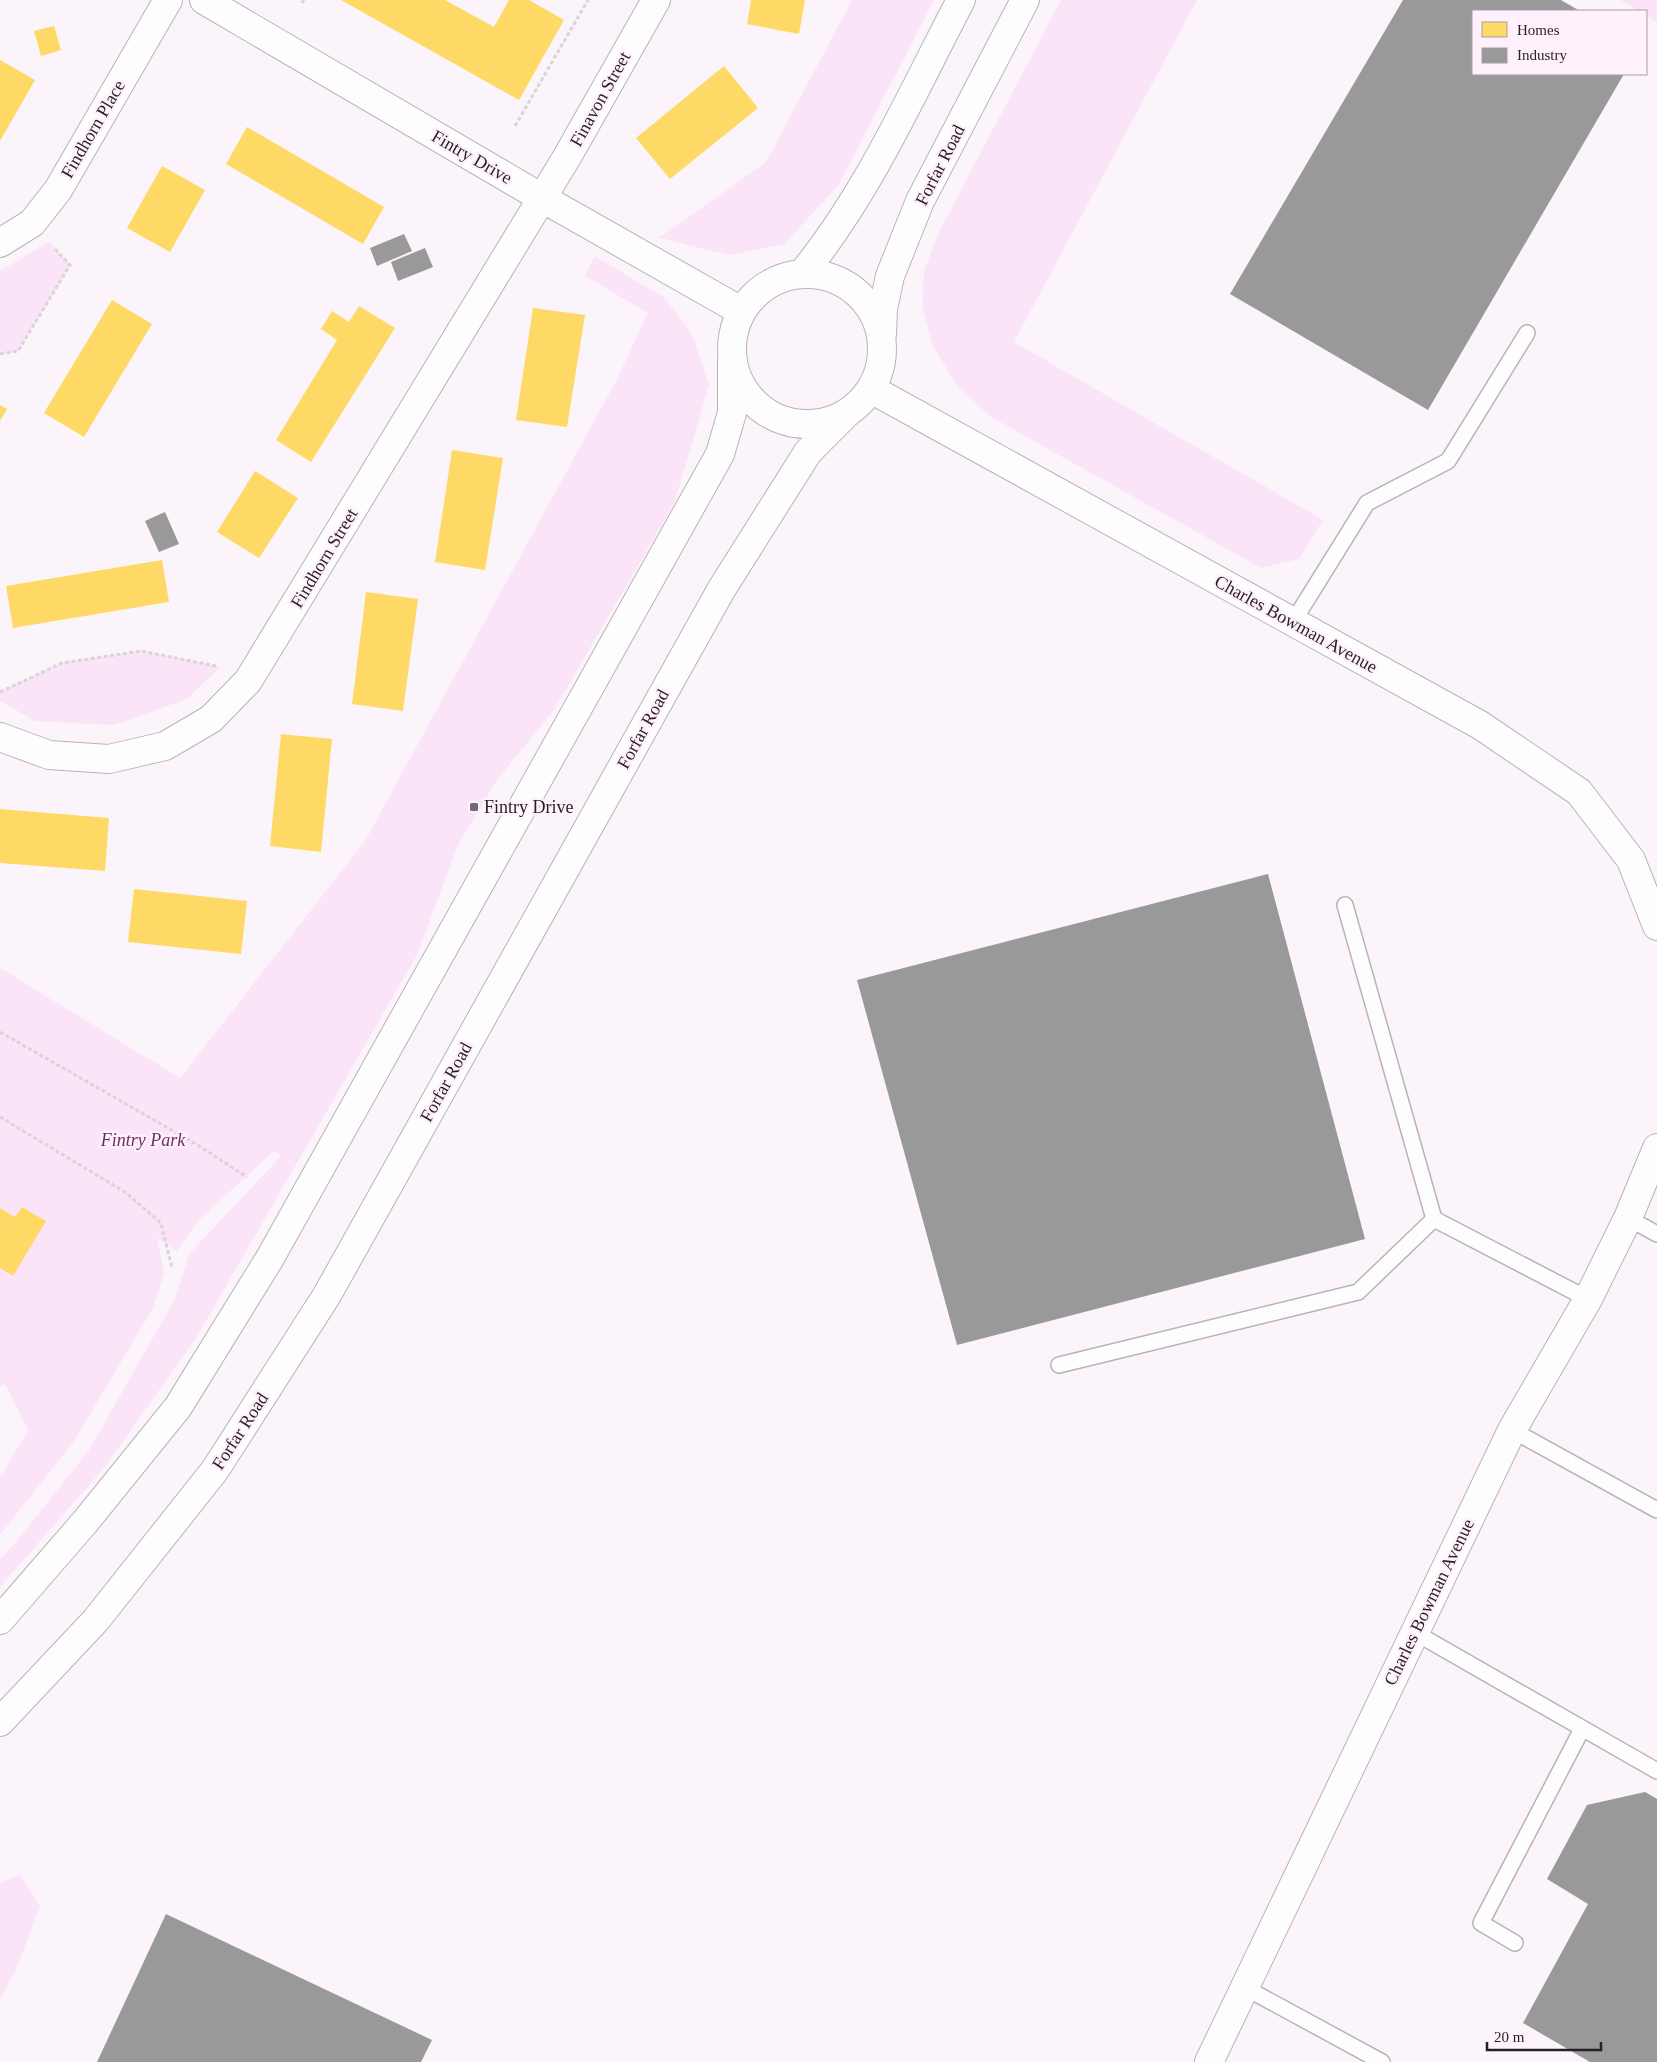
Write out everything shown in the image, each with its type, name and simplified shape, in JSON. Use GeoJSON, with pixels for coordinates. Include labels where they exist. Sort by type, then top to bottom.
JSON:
{"type":"FeatureCollection","features":[{"type":"Feature","properties":{"kind":"main road","name":"Findhorn Place"},"geometry":{"type":"LineString","coordinates":[[0,244],[32,223],[58,190],[168,0]]}},
{"type":"Feature","properties":{"kind":"main road","name":"Fintry Drive"},"geometry":{"type":"LineString","coordinates":[[204,0],[542,198],[741,311]]}},
{"type":"Feature","properties":{"kind":"main road","name":"Finavon Street"},"geometry":{"type":"LineString","coordinates":[[542,198],[656,0]]}},
{"type":"Feature","properties":{"kind":"main road"},"geometry":{"type":"LineString","coordinates":[[802,274],[827,244],[869,175],[961,0]]}},
{"type":"Feature","properties":{"kind":"main road","name":"Forfar Road"},"geometry":{"type":"LineString","coordinates":[[882,340],[883,309],[890,276],[920,201],[1025,0]]}},
{"type":"Feature","properties":{"kind":"main road","name":"Findhorn Street"},"geometry":{"type":"LineString","coordinates":[[0,737],[48,755],[109,759],[165,746],[211,719],[248,681],[542,198]]}},
{"type":"Feature","properties":{"kind":"main road"},"geometry":{"type":"LineString","coordinates":[[0,1620],[85,1522],[178,1408],[270,1258],[720,454],[732,413],[732,361],[732,337],[741,311],[757,292],[772,282],[802,274],[823,275],[843,283],[860,295],[875,316],[882,340],[881,365],[871,389],[860,403],[847,413],[828,422],[806,425],[785,422],[766,413],[750,400],[742,388],[732,361]]}},
{"type":"Feature","properties":{"kind":"main road","name":"Charles Bowman Avenue"},"geometry":{"type":"LineString","coordinates":[[871,389],[1480,725],[1579,792],[1631,860],[1657,926]]}},
{"type":"Feature","properties":{"kind":"main road","name":"Forfar Road"},"geometry":{"type":"LineString","coordinates":[[0,1722],[96,1620],[215,1470],[327,1295],[721,590],[808,452],[847,413]]}},
{"type":"Feature","properties":{"kind":"main road","name":"Charles Bowman Avenue"},"geometry":{"type":"LineString","coordinates":[[1210,2062],[1244,1987],[1512,1430],[1588,1299],[1628,1218],[1657,1148]]}},
{"type":"Feature","properties":{"kind":"lane"},"geometry":{"type":"LineString","coordinates":[[1294,622],[1367,502],[1448,461],[1526,333]]}},
{"type":"Feature","properties":{"kind":"lane"},"geometry":{"type":"LineString","coordinates":[[1345,905],[1434,1219],[1588,1299]]}},
{"type":"Feature","properties":{"kind":"lane"},"geometry":{"type":"LineString","coordinates":[[1628,1218],[1657,1234]]}},
{"type":"Feature","properties":{"kind":"lane"},"geometry":{"type":"LineString","coordinates":[[1058,1365],[1358,1292],[1434,1219]]}},
{"type":"Feature","properties":{"kind":"lane"},"geometry":{"type":"LineString","coordinates":[[1512,1430],[1657,1510]]}},
{"type":"Feature","properties":{"kind":"lane"},"geometry":{"type":"LineString","coordinates":[[1414,1632],[1657,1771]]}},
{"type":"Feature","properties":{"kind":"lane"},"geometry":{"type":"LineString","coordinates":[[1516,1944],[1481,1923],[1582,1728]]}},
{"type":"Feature","properties":{"kind":"lane"},"geometry":{"type":"LineString","coordinates":[[1244,1987],[1382,2062]]}},
{"type":"Feature","properties":{"kind":"path"},"geometry":{"type":"LineString","coordinates":[[515,126],[588,0]]}},
{"type":"Feature","properties":{"kind":"path"},"geometry":{"type":"LineString","coordinates":[[0,354],[18,351],[70,265],[32,223]]}},
{"type":"Feature","properties":{"kind":"path"},"geometry":{"type":"LineString","coordinates":[[0,692],[62,662],[141,651],[220,667],[248,681]]}},
{"type":"Feature","properties":{"kind":"path"},"geometry":{"type":"LineString","coordinates":[[0,1032],[196,1144],[247,1177]]}},
{"type":"Feature","properties":{"kind":"path"},"geometry":{"type":"LineString","coordinates":[[0,1117],[125,1192],[161,1223],[172,1268]]}},
{"type":"Feature","properties":{"kind":"green space"},"geometry":{"type":"Polygon","coordinates":[[[852,0],[934,0],[838,186],[784,244],[729,255],[659,238],[766,162],[852,0]]]}},
{"type":"Feature","properties":{"kind":"green space"},"geometry":{"type":"Polygon","coordinates":[[[1061,0],[1197,0],[1014,342],[1323,520],[1299,559],[1261,568],[991,417],[957,386],[933,346],[922,306],[924,271],[940,230],[1061,0]]]}},
{"type":"Feature","properties":{"kind":"green space"},"geometry":{"type":"Polygon","coordinates":[[[1620,0],[1657,0],[1657,22],[1647,16],[1647,10],[1637,10],[1620,0]]]}},
{"type":"Feature","properties":{"kind":"green space"},"geometry":{"type":"Polygon","coordinates":[[[49,242],[70,265],[18,351],[0,354],[0,271],[49,242]]]}},
{"type":"Feature","properties":{"kind":"green space","name":"Fintry Park"},"geometry":{"type":"Polygon","coordinates":[[[595,256],[665,298],[692,334],[709,385],[674,504],[554,710],[497,780],[458,845],[417,955],[196,1338],[105,1467],[0,1587],[0,1559],[17,1541],[89,1450],[175,1299],[189,1254],[281,1156],[274,1151],[197,1222],[177,1251],[157,1238],[164,1273],[153,1308],[74,1441],[0,1535],[0,1475],[2,1475],[28,1430],[5,1384],[0,1386],[0,968],[180,1078],[365,841],[616,381],[648,313],[585,276],[595,256]]]}},
{"type":"Feature","properties":{"kind":"green space"},"geometry":{"type":"Polygon","coordinates":[[[141,651],[220,667],[187,699],[114,725],[35,721],[0,701],[0,692],[62,663],[141,651]]]}},
{"type":"Feature","properties":{"kind":"green space"},"geometry":{"type":"Polygon","coordinates":[[[20,1875],[40,1906],[16,1970],[0,1999],[0,1882],[20,1875]]]}},
{"type":"Feature","properties":{"kind":"building: Homes"},"geometry":{"type":"Polygon","coordinates":[[[341,0],[445,0],[494,27],[509,0],[529,0],[564,20],[519,100],[341,0]]]}},
{"type":"Feature","properties":{"kind":"building: Homes"},"geometry":{"type":"Polygon","coordinates":[[[751,0],[805,0],[799,34],[747,24],[751,0]]]}},
{"type":"Feature","properties":{"kind":"building: Homes"},"geometry":{"type":"Polygon","coordinates":[[[54,26],[61,50],[41,56],[34,31],[54,26]]]}},
{"type":"Feature","properties":{"kind":"building: Homes"},"geometry":{"type":"Polygon","coordinates":[[[0,60],[35,80],[0,141],[0,60]]]}},
{"type":"Feature","properties":{"kind":"building: Homes"},"geometry":{"type":"Polygon","coordinates":[[[724,66],[758,108],[670,179],[636,138],[724,66]]]}},
{"type":"Feature","properties":{"kind":"building: Homes"},"geometry":{"type":"Polygon","coordinates":[[[247,127],[384,207],[363,244],[226,164],[247,127]]]}},
{"type":"Feature","properties":{"kind":"building: Homes"},"geometry":{"type":"Polygon","coordinates":[[[162,166],[205,190],[170,252],[127,228],[162,166]]]}},
{"type":"Feature","properties":{"kind":"building: Homes"},"geometry":{"type":"Polygon","coordinates":[[[112,300],[152,324],[84,437],[44,413],[112,300]]]}},
{"type":"Feature","properties":{"kind":"building: Homes"},"geometry":{"type":"Polygon","coordinates":[[[359,306],[395,328],[311,462],[276,440],[337,340],[321,329],[332,311],[349,322],[359,306]]]}},
{"type":"Feature","properties":{"kind":"building: Homes"},"geometry":{"type":"Polygon","coordinates":[[[533,308],[585,315],[567,427],[516,420],[533,308]]]}},
{"type":"Feature","properties":{"kind":"building: Homes"},"geometry":{"type":"Polygon","coordinates":[[[0,405],[7,409],[0,421],[0,405]]]}},
{"type":"Feature","properties":{"kind":"building: Homes"},"geometry":{"type":"Polygon","coordinates":[[[452,450],[503,458],[485,570],[435,562],[452,450]]]}},
{"type":"Feature","properties":{"kind":"building: Homes"},"geometry":{"type":"Polygon","coordinates":[[[255,471],[298,498],[259,558],[217,532],[255,471]]]}},
{"type":"Feature","properties":{"kind":"building: Homes"},"geometry":{"type":"Polygon","coordinates":[[[162,560],[169,602],[13,628],[6,586],[162,560]]]}},
{"type":"Feature","properties":{"kind":"building: Homes"},"geometry":{"type":"Polygon","coordinates":[[[366,592],[418,599],[403,711],[352,704],[366,592]]]}},
{"type":"Feature","properties":{"kind":"building: Homes"},"geometry":{"type":"Polygon","coordinates":[[[281,734],[332,739],[321,852],[270,846],[281,734]]]}},
{"type":"Feature","properties":{"kind":"building: Homes"},"geometry":{"type":"Polygon","coordinates":[[[0,809],[109,818],[105,871],[0,863],[0,809]]]}},
{"type":"Feature","properties":{"kind":"building: Homes"},"geometry":{"type":"Polygon","coordinates":[[[134,889],[247,901],[241,954],[128,942],[134,889]]]}},
{"type":"Feature","properties":{"kind":"building: Homes"},"geometry":{"type":"Polygon","coordinates":[[[22,1207],[46,1221],[13,1276],[0,1268],[0,1208],[15,1217],[22,1207]]]}},
{"type":"Feature","properties":{"kind":"building: Industry"},"geometry":{"type":"Polygon","coordinates":[[[1403,0],[1561,0],[1578,10],[1472,10],[1472,75],[1623,75],[1428,410],[1230,294],[1403,0]]]}},
{"type":"Feature","properties":{"kind":"building: Industry"},"geometry":{"type":"Polygon","coordinates":[[[404,234],[412,251],[377,266],[370,248],[404,234]]]}},
{"type":"Feature","properties":{"kind":"building: Industry"},"geometry":{"type":"Polygon","coordinates":[[[425,248],[433,267],[398,281],[391,262],[425,248]]]}},
{"type":"Feature","properties":{"kind":"building: Industry"},"geometry":{"type":"Polygon","coordinates":[[[165,512],[179,544],[159,552],[145,521],[165,512]]]}},
{"type":"Feature","properties":{"kind":"building: Industry"},"geometry":{"type":"Polygon","coordinates":[[[1268,874],[1365,1239],[957,1345],[857,980],[1268,874]]]}},
{"type":"Feature","properties":{"kind":"building: Industry"},"geometry":{"type":"Polygon","coordinates":[[[1645,1792],[1657,1799],[1657,2062],[1590,2062],[1523,2023],[1588,1904],[1547,1879],[1587,1805],[1645,1792]]]}},
{"type":"Feature","properties":{"kind":"building: Industry"},"geometry":{"type":"Polygon","coordinates":[[[166,1914],[432,2040],[421,2062],[97,2062],[166,1914]]]}},
{"type":"Feature","properties":{"kind":"place","name":"Fintry Drive"},"geometry":{"type":"Point","coordinates":[474,807]}}]}
